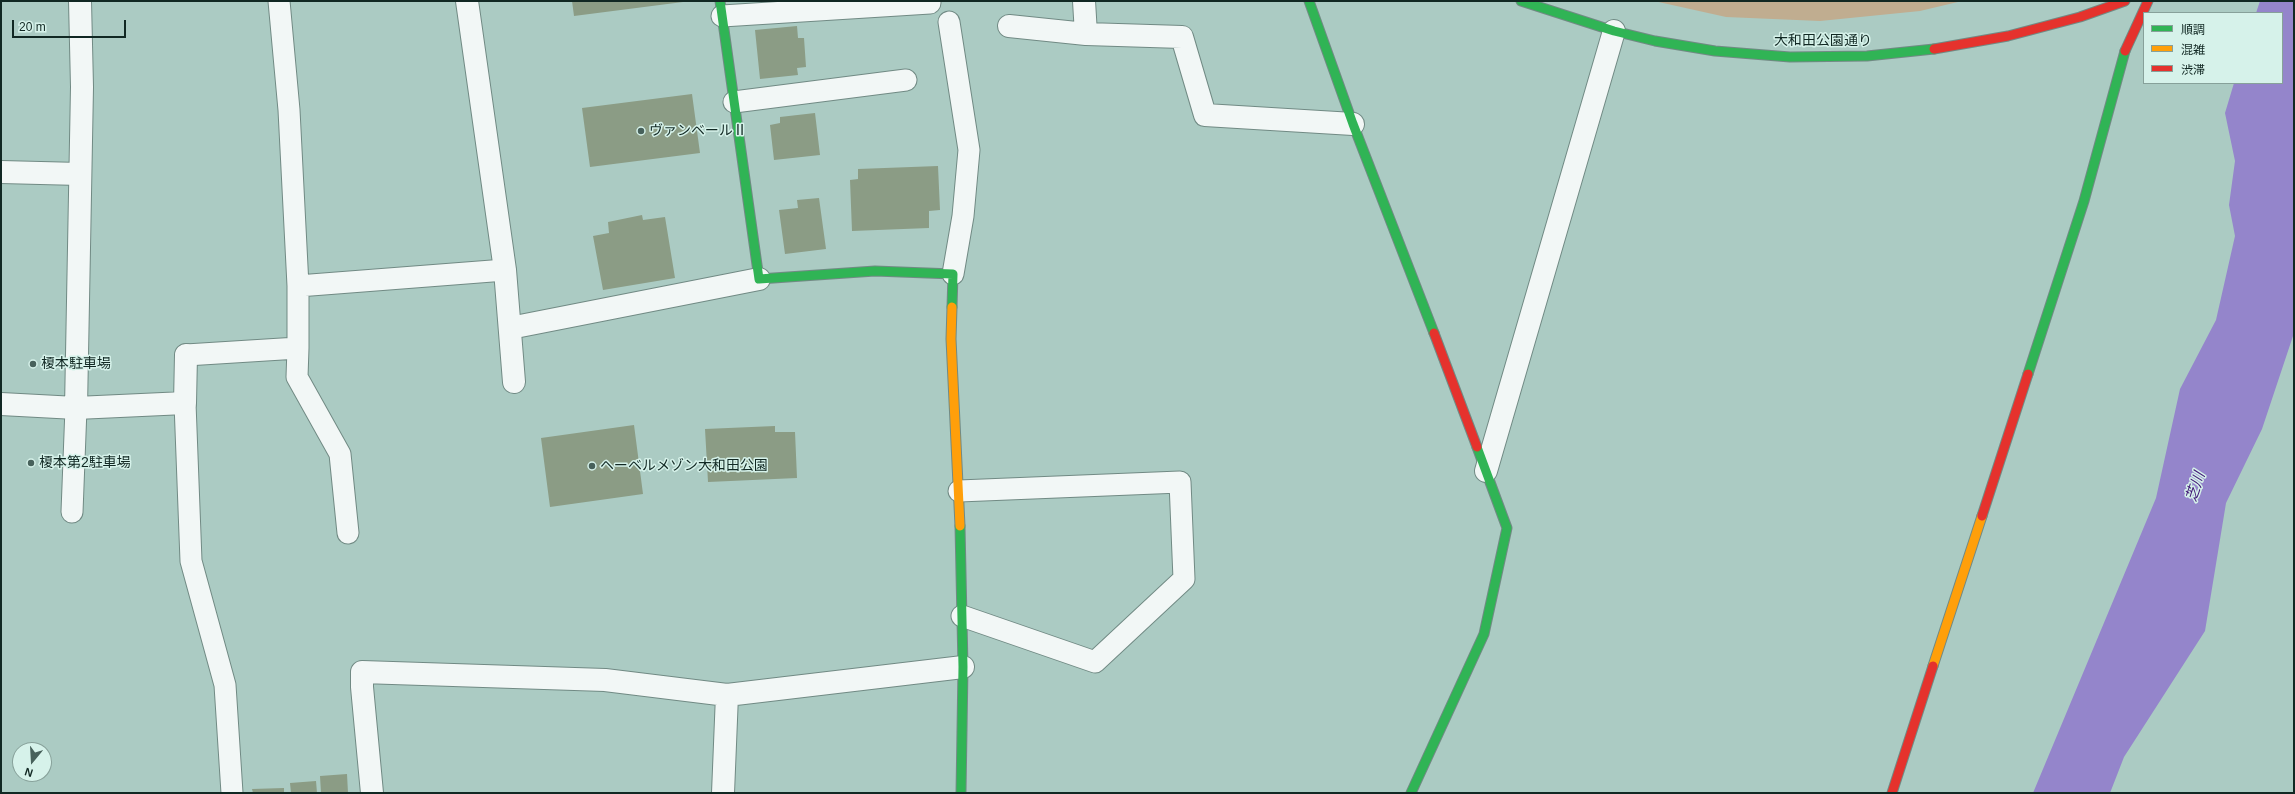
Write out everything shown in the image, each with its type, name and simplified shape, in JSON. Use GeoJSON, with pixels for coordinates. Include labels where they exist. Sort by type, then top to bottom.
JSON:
{"type":"FeatureCollection","features":[{"type":"Feature","properties":{"kind":"street"},"geometry":{"type":"LineString","coordinates":[[76,408],[82,87],[80,1]]}},
{"type":"Feature","properties":{"kind":"street"},"geometry":{"type":"LineString","coordinates":[[467,1],[505,270],[514,382]]}},
{"type":"Feature","properties":{"kind":"street"},"geometry":{"type":"LineString","coordinates":[[1084,1],[1086,34]]}},
{"type":"Feature","properties":{"kind":"street"},"geometry":{"type":"LineString","coordinates":[[1309,1],[1353,124],[1445,360],[1507,528],[1484,634],[1411,793]]}},
{"type":"Feature","properties":{"kind":"street","name":"大和田公園通り"},"geometry":{"type":"LineString","coordinates":[[1521,1],[1614,31],[1655,41],[1715,51],[1790,57],[1867,56],[1940,48],[2008,36],[2080,17],[2125,1]]}},
{"type":"Feature","properties":{"kind":"street"},"geometry":{"type":"LineString","coordinates":[[1892,793],[2084,201],[2126,49],[2148,1]]}},
{"type":"Feature","properties":{"kind":"street"},"geometry":{"type":"LineString","coordinates":[[721,8],[759,279]]}},
{"type":"Feature","properties":{"kind":"street"},"geometry":{"type":"LineString","coordinates":[[1009,26],[1086,34],[1182,37],[1205,115],[1353,124]]}},
{"type":"Feature","properties":{"kind":"street"},"geometry":{"type":"LineString","coordinates":[[1486,471],[1614,31]]}},
{"type":"Feature","properties":{"kind":"street"},"geometry":{"type":"LineString","coordinates":[[1,172],[80,174]]}},
{"type":"Feature","properties":{"kind":"street"},"geometry":{"type":"LineString","coordinates":[[510,328],[759,279],[875,271],[953,274],[951,339],[959,491],[963,667],[961,793]]}},
{"type":"Feature","properties":{"kind":"street"},"geometry":{"type":"LineString","coordinates":[[1,404],[76,408],[185,403],[186,355]]}},
{"type":"Feature","properties":{"kind":"street"},"geometry":{"type":"LineString","coordinates":[[372,793],[362,687],[362,672],[605,680],[727,695],[963,667]]}},
{"type":"Feature","properties":{"kind":"street"},"geometry":{"type":"LineString","coordinates":[[723,793],[727,695]]}},
{"type":"Feature","properties":{"kind":"lane"},"geometry":{"type":"LineString","coordinates":[[279,1],[289,110],[298,286],[297,377],[340,454],[348,533]]}},
{"type":"Feature","properties":{"kind":"lane"},"geometry":{"type":"LineString","coordinates":[[721,8],[930,3]]}},
{"type":"Feature","properties":{"kind":"lane"},"geometry":{"type":"LineString","coordinates":[[949,22],[969,150],[963,216],[953,274]]}},
{"type":"Feature","properties":{"kind":"lane"},"geometry":{"type":"LineString","coordinates":[[734,102],[906,80]]}},
{"type":"Feature","properties":{"kind":"lane"},"geometry":{"type":"LineString","coordinates":[[298,286],[505,270]]}},
{"type":"Feature","properties":{"kind":"lane"},"geometry":{"type":"LineString","coordinates":[[186,355],[298,348]]}},
{"type":"Feature","properties":{"kind":"lane"},"geometry":{"type":"LineString","coordinates":[[185,403],[191,561],[225,685],[232,793]]}},
{"type":"Feature","properties":{"kind":"lane"},"geometry":{"type":"LineString","coordinates":[[72,512],[76,408]]}},
{"type":"Feature","properties":{"kind":"lane"},"geometry":{"type":"LineString","coordinates":[[959,491],[1180,482],[1184,579],[1095,662],[962,616]]}},
{"type":"Feature","properties":{"kind":"shaded area"},"geometry":{"type":"Polygon","coordinates":[[[1654,1],[1962,1],[1920,11],[1820,21],[1726,17],[1654,1]]]}},
{"type":"Feature","properties":{"kind":"water","name":"芝川"},"geometry":{"type":"Polygon","coordinates":[[[2260,1],[2294,1],[2294,333],[2262,429],[2226,503],[2205,631],[2124,757],[2110,793],[2033,793],[2156,498],[2180,389],[2216,320],[2235,236],[2229,205],[2235,161],[2225,113],[2234,84],[2283,84],[2283,12],[2256,12],[2260,1]]]}},
{"type":"Feature","properties":{"kind":"building"},"geometry":{"type":"Polygon","coordinates":[[[572,1],[683,1],[683,2],[574,16],[572,1]]]}},
{"type":"Feature","properties":{"kind":"building"},"geometry":{"type":"Polygon","coordinates":[[[797,26],[798,38],[804,38],[806,67],[797,68],[798,75],[760,79],[755,30],[797,26]]]}},
{"type":"Feature","properties":{"kind":"building","name":"ヴァンベールⅡ"},"geometry":{"type":"Polygon","coordinates":[[[692,94],[700,153],[590,167],[582,108],[692,94]]]}},
{"type":"Feature","properties":{"kind":"building"},"geometry":{"type":"Polygon","coordinates":[[[815,113],[820,155],[774,160],[770,125],[780,123],[780,117],[815,113]]]}},
{"type":"Feature","properties":{"kind":"building"},"geometry":{"type":"Polygon","coordinates":[[[938,166],[940,210],[929,211],[929,228],[852,231],[850,180],[858,179],[858,169],[938,166]]]}},
{"type":"Feature","properties":{"kind":"building"},"geometry":{"type":"Polygon","coordinates":[[[819,198],[826,249],[785,254],[779,210],[798,208],[797,200],[819,198]]]}},
{"type":"Feature","properties":{"kind":"building"},"geometry":{"type":"Polygon","coordinates":[[[642,215],[643,220],[665,217],[675,278],[603,290],[593,236],[609,233],[608,222],[642,215]]]}},
{"type":"Feature","properties":{"kind":"building","name":"ヘーベルメゾン大和田公園"},"geometry":{"type":"Polygon","coordinates":[[[634,425],[643,494],[550,507],[541,438],[634,425]]]}},
{"type":"Feature","properties":{"kind":"building"},"geometry":{"type":"Polygon","coordinates":[[[775,426],[775,432],[795,432],[797,478],[708,482],[705,429],[775,426]]]}},
{"type":"Feature","properties":{"kind":"building"},"geometry":{"type":"Polygon","coordinates":[[[347,774],[348,793],[321,793],[320,776],[347,774]]]}},
{"type":"Feature","properties":{"kind":"building"},"geometry":{"type":"Polygon","coordinates":[[[316,781],[317,793],[291,793],[290,783],[316,781]]]}},
{"type":"Feature","properties":{"kind":"building"},"geometry":{"type":"Polygon","coordinates":[[[284,788],[284,793],[253,793],[252,789],[284,788]]]}},
{"type":"Feature","properties":{"kind":"traffic: fast"},"geometry":{"type":"LineString","coordinates":[[720,1],[759,279],[875,271],[953,274],[952,307]]}},
{"type":"Feature","properties":{"kind":"traffic: fast"},"geometry":{"type":"LineString","coordinates":[[1309,1],[1353,124],[1434,333]]}},
{"type":"Feature","properties":{"kind":"traffic: fast"},"geometry":{"type":"LineString","coordinates":[[1521,1],[1614,31],[1655,41],[1715,51],[1790,57],[1867,56],[1934,49]]}},
{"type":"Feature","properties":{"kind":"traffic: fast"},"geometry":{"type":"LineString","coordinates":[[2028,374],[2084,201],[2125,51]]}},
{"type":"Feature","properties":{"kind":"traffic: fast"},"geometry":{"type":"LineString","coordinates":[[1411,793],[1484,634],[1507,528],[1477,447]]}},
{"type":"Feature","properties":{"kind":"traffic: fast"},"geometry":{"type":"LineString","coordinates":[[960,526],[963,667],[961,793]]}},
{"type":"Feature","properties":{"kind":"traffic: slow"},"geometry":{"type":"LineString","coordinates":[[952,307],[951,339],[960,526]]}},
{"type":"Feature","properties":{"kind":"traffic: slow"},"geometry":{"type":"LineString","coordinates":[[1933,666],[1982,516]]}},
{"type":"Feature","properties":{"kind":"traffic: jam"},"geometry":{"type":"LineString","coordinates":[[1934,49],[2008,36],[2080,17],[2125,1]]}},
{"type":"Feature","properties":{"kind":"traffic: jam"},"geometry":{"type":"LineString","coordinates":[[2125,51],[2148,1]]}},
{"type":"Feature","properties":{"kind":"traffic: jam"},"geometry":{"type":"LineString","coordinates":[[1434,333],[1477,447]]}},
{"type":"Feature","properties":{"kind":"traffic: jam"},"geometry":{"type":"LineString","coordinates":[[1982,516],[2028,374]]}},
{"type":"Feature","properties":{"kind":"traffic: jam"},"geometry":{"type":"LineString","coordinates":[[1892,793],[1933,666]]}},
{"type":"Feature","properties":{"kind":"place","name":"ヴァンベールⅡ"},"geometry":{"type":"Point","coordinates":[641,131]}},
{"type":"Feature","properties":{"kind":"place","name":"榎本駐車場"},"geometry":{"type":"Point","coordinates":[33,364]}},
{"type":"Feature","properties":{"kind":"place","name":"榎本第2駐車場"},"geometry":{"type":"Point","coordinates":[31,463]}},
{"type":"Feature","properties":{"kind":"place","name":"ヘーベルメゾン大和田公園"},"geometry":{"type":"Point","coordinates":[592,466]}}]}
